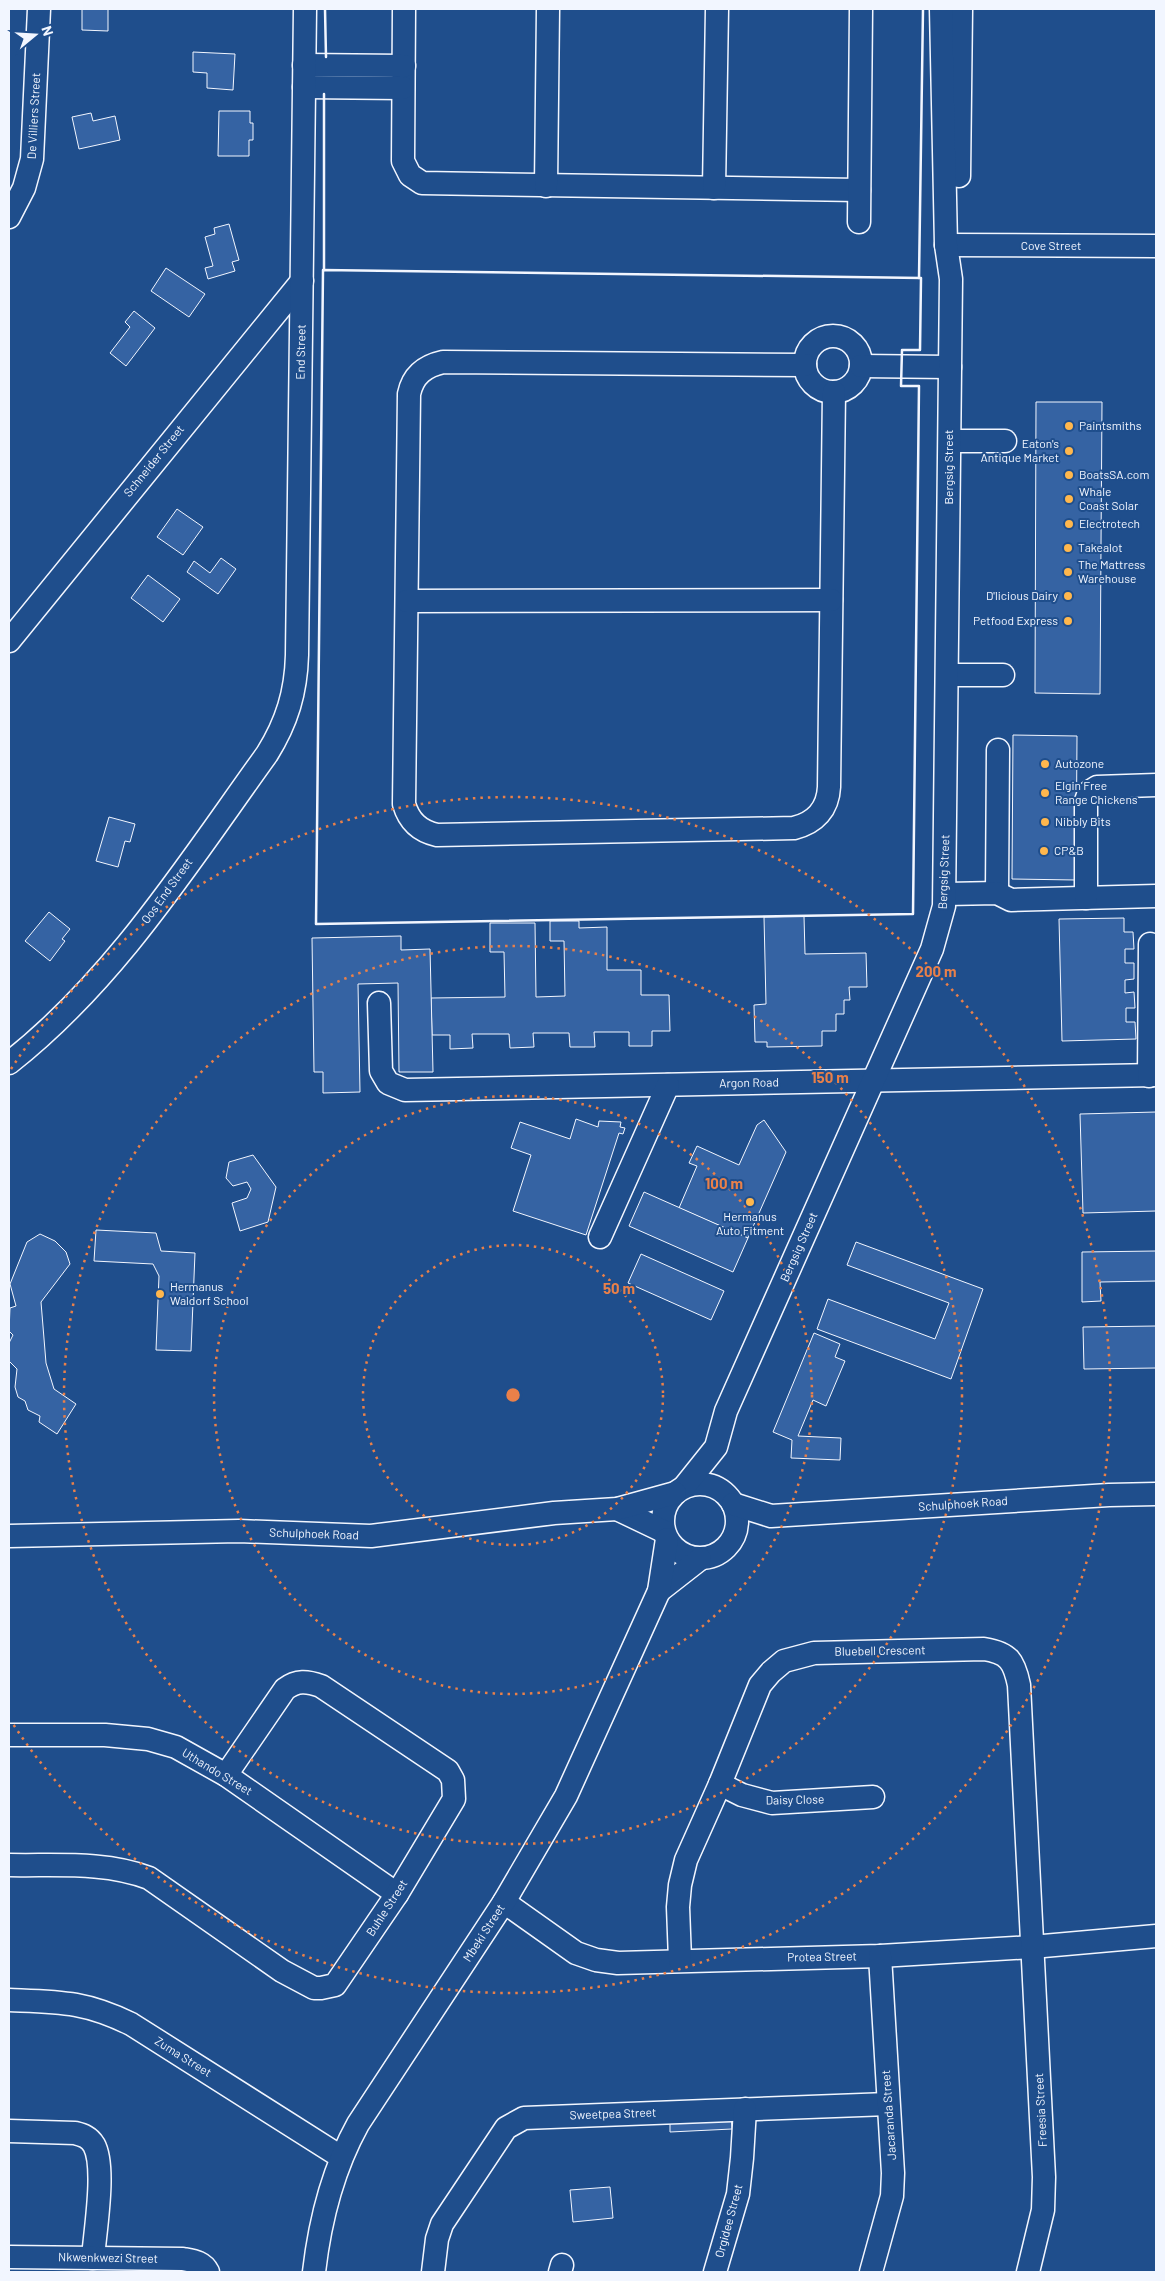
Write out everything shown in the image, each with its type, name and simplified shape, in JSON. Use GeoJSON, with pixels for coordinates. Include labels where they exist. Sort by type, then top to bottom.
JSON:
{"type":"FeatureCollection","features":[{"type":"Feature","properties":{"kind":"street","name":"De Villiers Street"},"geometry":{"type":"LineString","coordinates":[[9,217],[24,188],[32,159],[39,9]]}},
{"type":"Feature","properties":{"kind":"street","name":"End Street"},"geometry":{"type":"LineString","coordinates":[[294,695],[297,662],[305,9]]}},
{"type":"Feature","properties":{"kind":"street"},"geometry":{"type":"LineString","coordinates":[[404,9],[403,161],[410,175],[416,180],[429,185],[859,190]]}},
{"type":"Feature","properties":{"kind":"street"},"geometry":{"type":"LineString","coordinates":[[546,186],[548,9]]}},
{"type":"Feature","properties":{"kind":"street"},"geometry":{"type":"LineString","coordinates":[[714,188],[717,9]]}},
{"type":"Feature","properties":{"kind":"street"},"geometry":{"type":"LineString","coordinates":[[859,222],[861,9]]}},
{"type":"Feature","properties":{"kind":"street","name":"Bergsig Street"},"geometry":{"type":"LineString","coordinates":[[941,9],[952,246]]}},
{"type":"Feature","properties":{"kind":"street","name":"Bergsig Street"},"geometry":{"type":"LineString","coordinates":[[679,1490],[716,1447],[726,1411],[938,933],[946,894],[951,279],[960,9]]}},
{"type":"Feature","properties":{"kind":"street"},"geometry":{"type":"LineString","coordinates":[[304,76],[404,77]]}},
{"type":"Feature","properties":{"kind":"street","name":"Cove Street"},"geometry":{"type":"LineString","coordinates":[[952,246],[1156,246]]}},
{"type":"Feature","properties":{"kind":"street","name":"Schneider Street"},"geometry":{"type":"LineString","coordinates":[[9,641],[302,281]]}},
{"type":"Feature","properties":{"kind":"street"},"geometry":{"type":"LineString","coordinates":[[833,336],[841,337],[853,345],[858,352],[861,366],[855,381],[842,391],[834,392],[820,389],[814,385],[809,379],[805,365],[808,351],[813,345],[826,337],[833,336]]}},
{"type":"Feature","properties":{"kind":"street"},"geometry":{"type":"LineString","coordinates":[[805,365],[443,362],[429,366],[416,377],[408,394],[404,804],[411,821],[418,828],[437,835],[794,828],[809,823],[821,812],[829,796],[834,392]]}},
{"type":"Feature","properties":{"kind":"street"},"geometry":{"type":"LineString","coordinates":[[861,366],[950,367]]}},
{"type":"Feature","properties":{"kind":"street"},"geometry":{"type":"LineString","coordinates":[[950,441],[1005,441]]}},
{"type":"Feature","properties":{"kind":"street"},"geometry":{"type":"LineString","coordinates":[[407,601],[831,600]]}},
{"type":"Feature","properties":{"kind":"street"},"geometry":{"type":"LineString","coordinates":[[948,675],[1003,675]]}},
{"type":"Feature","properties":{"kind":"street","name":"Oos End Street"},"geometry":{"type":"LineString","coordinates":[[9,1063],[53,1025],[87,991],[150,916],[267,754],[282,729],[294,695]]}},
{"type":"Feature","properties":{"kind":"street"},"geometry":{"type":"LineString","coordinates":[[997,893],[998,750]]}},
{"type":"Feature","properties":{"kind":"street"},"geometry":{"type":"LineString","coordinates":[[1086,898],[1086,801],[1089,792],[1097,787],[1156,785]]}},
{"type":"Feature","properties":{"kind":"street"},"geometry":{"type":"LineString","coordinates":[[946,894],[997,893],[1011,900],[1156,896]]}},
{"type":"Feature","properties":{"kind":"street"},"geometry":{"type":"LineString","coordinates":[[1150,944],[1153,1075]]}},
{"type":"Feature","properties":{"kind":"street","name":"Argon Road"},"geometry":{"type":"LineString","coordinates":[[380,1003],[381,1071],[388,1083],[405,1090],[1153,1075]]}},
{"type":"Feature","properties":{"kind":"street"},"geometry":{"type":"LineString","coordinates":[[600,1237],[668,1085]]}},
{"type":"Feature","properties":{"kind":"street","name":"Bergsig Street"},"geometry":{"type":"LineString","coordinates":[[716,1447],[730,1500]]}},
{"type":"Feature","properties":{"kind":"street"},"geometry":{"type":"LineString","coordinates":[[617,1508],[665,1535],[680,1553],[700,1559],[720,1552],[728,1546],[734,1536],[737,1515],[730,1500],[718,1488],[707,1484],[696,1484],[679,1490],[668,1502],[663,1512],[665,1535]]}},
{"type":"Feature","properties":{"kind":"street","name":"Schulphoek Road"},"geometry":{"type":"LineString","coordinates":[[9,1536],[240,1532],[371,1536],[554,1513],[617,1508],[679,1490]]}},
{"type":"Feature","properties":{"kind":"street","name":"Schulphoek Road"},"geometry":{"type":"LineString","coordinates":[[734,1536],[771,1516],[1050,1498],[1156,1494]]}},
{"type":"Feature","properties":{"kind":"street","name":"Schulphoek Road"},"geometry":{"type":"LineString","coordinates":[[730,1500],[771,1516]]}},
{"type":"Feature","properties":{"kind":"street","name":"Mbeki Street"},"geometry":{"type":"LineString","coordinates":[[314,2272],[317,2242],[328,2194],[341,2157],[358,2124],[504,1902],[566,1796],[659,1591],[665,1535]]}},
{"type":"Feature","properties":{"kind":"street","name":"Mbeki Street"},"geometry":{"type":"LineString","coordinates":[[659,1591],[700,1559]]}},
{"type":"Feature","properties":{"kind":"street","name":"Bluebell Crescent"},"geometry":{"type":"LineString","coordinates":[[680,1960],[678,1907],[680,1885],[686,1860],[720,1784],[760,1685],[770,1672],[784,1661],[814,1653],[984,1649],[998,1651],[1012,1663],[1019,1685],[1032,1947]]}},
{"type":"Feature","properties":{"kind":"street","name":"Buhle Street"},"geometry":{"type":"LineString","coordinates":[[9,1865],[76,1866],[130,1871],[149,1878],[282,1970],[314,1988],[335,1985],[341,1979],[396,1894],[454,1799],[453,1780],[448,1771],[321,1686],[310,1682],[299,1682],[285,1689],[226,1775]]}},
{"type":"Feature","properties":{"kind":"street","name":"Uthando Street"},"geometry":{"type":"LineString","coordinates":[[9,1735],[105,1735],[148,1740],[176,1748],[226,1775],[396,1894]]}},
{"type":"Feature","properties":{"kind":"street","name":"Daisy Close"},"geometry":{"type":"LineString","coordinates":[[720,1784],[742,1795],[772,1803],[873,1797]]}},
{"type":"Feature","properties":{"kind":"street","name":"Protea Street"},"geometry":{"type":"LineString","coordinates":[[504,1902],[576,1953],[596,1960],[618,1963],[880,1956],[1032,1947],[1156,1936]]}},
{"type":"Feature","properties":{"kind":"street","name":"Freesia Street"},"geometry":{"type":"LineString","coordinates":[[1028,2272],[1043,2210],[1044,2176],[1032,1947]]}},
{"type":"Feature","properties":{"kind":"street","name":"Jacaranda Street"},"geometry":{"type":"LineString","coordinates":[[871,2272],[892,2196],[893,2173],[880,1956]]}},
{"type":"Feature","properties":{"kind":"street","name":"Zuma Street"},"geometry":{"type":"LineString","coordinates":[[9,2000],[62,2002],[83,2005],[107,2012],[131,2024],[341,2157]]}},
{"type":"Feature","properties":{"kind":"street","name":"Sweetpea Street"},"geometry":{"type":"LineString","coordinates":[[433,2272],[437,2239],[442,2224],[506,2128],[515,2122],[538,2117],[888,2104]]}},
{"type":"Feature","properties":{"kind":"street","name":"Orgidee Street"},"geometry":{"type":"LineString","coordinates":[[715,2272],[738,2194],[744,2109]]}},
{"type":"Feature","properties":{"kind":"street"},"geometry":{"type":"LineString","coordinates":[[9,2131],[75,2133],[84,2135],[91,2140],[98,2159],[99,2177],[93,2258]]}},
{"type":"Feature","properties":{"kind":"street","name":"Nkwenkwezi Street"},"geometry":{"type":"LineString","coordinates":[[9,2256],[184,2259],[199,2262],[207,2270]]}},
{"type":"Feature","properties":{"kind":"building"},"geometry":{"type":"Polygon","coordinates":[[[82,9],[108,9],[108,31],[82,30],[82,9]]]}},
{"type":"Feature","properties":{"kind":"building"},"geometry":{"type":"Polygon","coordinates":[[[193,52],[235,54],[233,90],[207,88],[207,73],[193,72],[193,52]]]}},
{"type":"Feature","properties":{"kind":"building"},"geometry":{"type":"Polygon","coordinates":[[[219,111],[250,111],[250,123],[253,123],[253,140],[249,140],[249,156],[218,156],[219,111]]]}},
{"type":"Feature","properties":{"kind":"building"},"geometry":{"type":"Polygon","coordinates":[[[91,113],[93,121],[115,116],[120,140],[79,149],[72,117],[91,113]]]}},
{"type":"Feature","properties":{"kind":"building"},"geometry":{"type":"Polygon","coordinates":[[[229,224],[239,260],[232,262],[235,271],[208,279],[205,268],[213,266],[205,237],[215,234],[214,228],[229,224]]]}},
{"type":"Feature","properties":{"kind":"building"},"geometry":{"type":"Polygon","coordinates":[[[166,268],[205,294],[189,317],[151,291],[166,268]]]}},
{"type":"Feature","properties":{"kind":"building"},"geometry":{"type":"Polygon","coordinates":[[[134,311],[155,328],[126,366],[110,353],[130,327],[125,322],[134,311]]]}},
{"type":"Feature","properties":{"kind":"building"},"geometry":{"type":"Polygon","coordinates":[[[1036,402],[1102,402],[1100,694],[1035,693],[1036,402]]]}},
{"type":"Feature","properties":{"kind":"building"},"geometry":{"type":"Polygon","coordinates":[[[177,509],[203,527],[183,555],[157,537],[177,509]]]}},
{"type":"Feature","properties":{"kind":"building"},"geometry":{"type":"Polygon","coordinates":[[[221,558],[236,569],[218,594],[187,572],[194,561],[210,573],[221,558]]]}},
{"type":"Feature","properties":{"kind":"building"},"geometry":{"type":"Polygon","coordinates":[[[148,575],[180,599],[163,622],[131,598],[148,575]]]}},
{"type":"Feature","properties":{"kind":"building"},"geometry":{"type":"Polygon","coordinates":[[[1013,735],[1077,736],[1076,880],[1012,879],[1013,735]]]}},
{"type":"Feature","properties":{"kind":"building"},"geometry":{"type":"Polygon","coordinates":[[[109,817],[135,824],[130,842],[125,841],[118,867],[96,861],[109,817]]]}},
{"type":"Feature","properties":{"kind":"building"},"geometry":{"type":"Polygon","coordinates":[[[49,912],[70,929],[62,939],[65,941],[50,961],[25,941],[49,912]]]}},
{"type":"Feature","properties":{"kind":"building"},"geometry":{"type":"Polygon","coordinates":[[[804,916],[805,954],[866,953],[867,987],[849,987],[850,1000],[844,1000],[844,1014],[836,1014],[836,1031],[822,1031],[822,1046],[767,1047],[767,1042],[755,1042],[754,1005],[766,1004],[764,917],[804,916]]]}},
{"type":"Feature","properties":{"kind":"building"},"geometry":{"type":"Polygon","coordinates":[[[1124,918],[1124,932],[1133,932],[1134,949],[1125,949],[1125,963],[1134,963],[1134,979],[1125,980],[1125,993],[1134,992],[1135,1008],[1126,1008],[1126,1022],[1135,1022],[1136,1039],[1062,1041],[1059,919],[1124,918]]]}},
{"type":"Feature","properties":{"kind":"building"},"geometry":{"type":"Polygon","coordinates":[[[550,921],[579,921],[579,928],[607,927],[607,970],[641,970],[641,995],[669,995],[670,1031],[652,1031],[652,1046],[629,1046],[629,1032],[594,1032],[595,1047],[570,1047],[569,1033],[533,1033],[534,1047],[510,1048],[509,1034],[472,1034],[473,1048],[450,1049],[450,1035],[432,1035],[431,998],[505,997],[504,952],[490,952],[490,923],[535,923],[536,997],[565,996],[564,941],[550,941],[550,921]]]}},
{"type":"Feature","properties":{"kind":"building"},"geometry":{"type":"Polygon","coordinates":[[[401,936],[401,950],[430,949],[433,1072],[399,1072],[398,983],[358,984],[360,1092],[323,1093],[323,1072],[314,1072],[312,938],[401,936]]]}},
{"type":"Feature","properties":{"kind":"building"},"geometry":{"type":"Polygon","coordinates":[[[1156,1112],[1156,1211],[1083,1213],[1080,1114],[1156,1112]]]}},
{"type":"Feature","properties":{"kind":"building"},"geometry":{"type":"Polygon","coordinates":[[[576,1119],[598,1127],[599,1121],[621,1122],[620,1127],[625,1128],[623,1134],[619,1133],[586,1235],[513,1211],[531,1155],[511,1148],[520,1122],[570,1139],[576,1119]]]}},
{"type":"Feature","properties":{"kind":"building"},"geometry":{"type":"Polygon","coordinates":[[[764,1120],[786,1152],[748,1238],[679,1208],[697,1166],[689,1163],[697,1146],[739,1165],[757,1125],[764,1120]]]}},
{"type":"Feature","properties":{"kind":"building"},"geometry":{"type":"Polygon","coordinates":[[[253,1155],[276,1187],[268,1222],[240,1231],[232,1203],[247,1198],[251,1189],[247,1182],[233,1186],[226,1178],[229,1162],[253,1155]]]}},
{"type":"Feature","properties":{"kind":"building"},"geometry":{"type":"Polygon","coordinates":[[[644,1192],[748,1238],[733,1272],[629,1226],[644,1192]]]}},
{"type":"Feature","properties":{"kind":"building"},"geometry":{"type":"Polygon","coordinates":[[[96,1230],[156,1233],[161,1251],[195,1253],[191,1351],[156,1350],[159,1276],[153,1264],[94,1261],[96,1230]]]}},
{"type":"Feature","properties":{"kind":"building"},"geometry":{"type":"Polygon","coordinates":[[[40,1234],[55,1241],[66,1252],[70,1264],[41,1302],[46,1363],[54,1389],[76,1404],[57,1434],[39,1422],[40,1416],[28,1410],[25,1401],[18,1397],[15,1387],[17,1369],[9,1361],[9,1343],[13,1335],[9,1331],[10,1308],[16,1306],[10,1284],[27,1242],[40,1234]]]}},
{"type":"Feature","properties":{"kind":"building"},"geometry":{"type":"Polygon","coordinates":[[[856,1242],[983,1289],[951,1379],[817,1329],[828,1299],[935,1339],[949,1303],[847,1265],[856,1242]]]}},
{"type":"Feature","properties":{"kind":"building"},"geometry":{"type":"Polygon","coordinates":[[[1156,1251],[1156,1281],[1100,1282],[1101,1301],[1082,1302],[1082,1252],[1156,1251]]]}},
{"type":"Feature","properties":{"kind":"building"},"geometry":{"type":"Polygon","coordinates":[[[641,1254],[724,1291],[711,1320],[628,1283],[641,1254]]]}},
{"type":"Feature","properties":{"kind":"building"},"geometry":{"type":"Polygon","coordinates":[[[1156,1326],[1156,1368],[1084,1369],[1083,1327],[1156,1326]]]}},
{"type":"Feature","properties":{"kind":"building"},"geometry":{"type":"Polygon","coordinates":[[[814,1333],[840,1344],[835,1357],[845,1361],[826,1406],[813,1400],[798,1436],[841,1438],[840,1460],[791,1458],[792,1440],[773,1432],[814,1333]]]}},
{"type":"Feature","properties":{"kind":"building"},"geometry":{"type":"Polygon","coordinates":[[[731,2115],[732,2129],[670,2132],[670,2117],[731,2115]]]}},
{"type":"Feature","properties":{"kind":"building"},"geometry":{"type":"Polygon","coordinates":[[[610,2187],[613,2218],[573,2222],[570,2190],[610,2187]]]}},
{"type":"Feature","properties":{"kind":"wall"},"geometry":{"type":"LineString","coordinates":[[325,9],[326,57]]}},
{"type":"Feature","properties":{"kind":"wall"},"geometry":{"type":"LineString","coordinates":[[919,278],[923,9]]}},
{"type":"Feature","properties":{"kind":"wall"},"geometry":{"type":"LineString","coordinates":[[324,94],[324,270]]}},
{"type":"Feature","properties":{"kind":"wall"},"geometry":{"type":"LineString","coordinates":[[323,270],[921,278],[920,350],[902,350],[901,386],[919,386],[913,914],[316,924],[323,270]]}},
{"type":"Feature","properties":{"kind":"place","name":"Paintsmiths"},"geometry":{"type":"Point","coordinates":[1069,426]}},
{"type":"Feature","properties":{"kind":"place","name":"Eaton's Antique Market"},"geometry":{"type":"Point","coordinates":[1069,451]}},
{"type":"Feature","properties":{"kind":"place","name":"BoatsSA.com"},"geometry":{"type":"Point","coordinates":[1069,475]}},
{"type":"Feature","properties":{"kind":"place","name":"Whale Coast Solar"},"geometry":{"type":"Point","coordinates":[1069,499]}},
{"type":"Feature","properties":{"kind":"place","name":"Electrotech"},"geometry":{"type":"Point","coordinates":[1069,524]}},
{"type":"Feature","properties":{"kind":"place","name":"Takealot"},"geometry":{"type":"Point","coordinates":[1068,548]}},
{"type":"Feature","properties":{"kind":"place","name":"The Mattress Warehouse"},"geometry":{"type":"Point","coordinates":[1068,572]}},
{"type":"Feature","properties":{"kind":"place","name":"D'licious Dairy"},"geometry":{"type":"Point","coordinates":[1068,596]}},
{"type":"Feature","properties":{"kind":"place","name":"Petfood Express"},"geometry":{"type":"Point","coordinates":[1068,621]}},
{"type":"Feature","properties":{"kind":"place","name":"Autozone"},"geometry":{"type":"Point","coordinates":[1045,764]}},
{"type":"Feature","properties":{"kind":"place","name":"Elgin Free Range Chickens"},"geometry":{"type":"Point","coordinates":[1045,793]}},
{"type":"Feature","properties":{"kind":"place","name":"Nibbly Bits"},"geometry":{"type":"Point","coordinates":[1045,822]}},
{"type":"Feature","properties":{"kind":"place","name":"CP&B"},"geometry":{"type":"Point","coordinates":[1044,851]}},
{"type":"Feature","properties":{"kind":"place","name":"Hermanus Auto Fitment"},"geometry":{"type":"Point","coordinates":[750,1202]}},
{"type":"Feature","properties":{"kind":"place","name":"Hermanus Waldorf School"},"geometry":{"type":"Point","coordinates":[160,1294]}}]}
